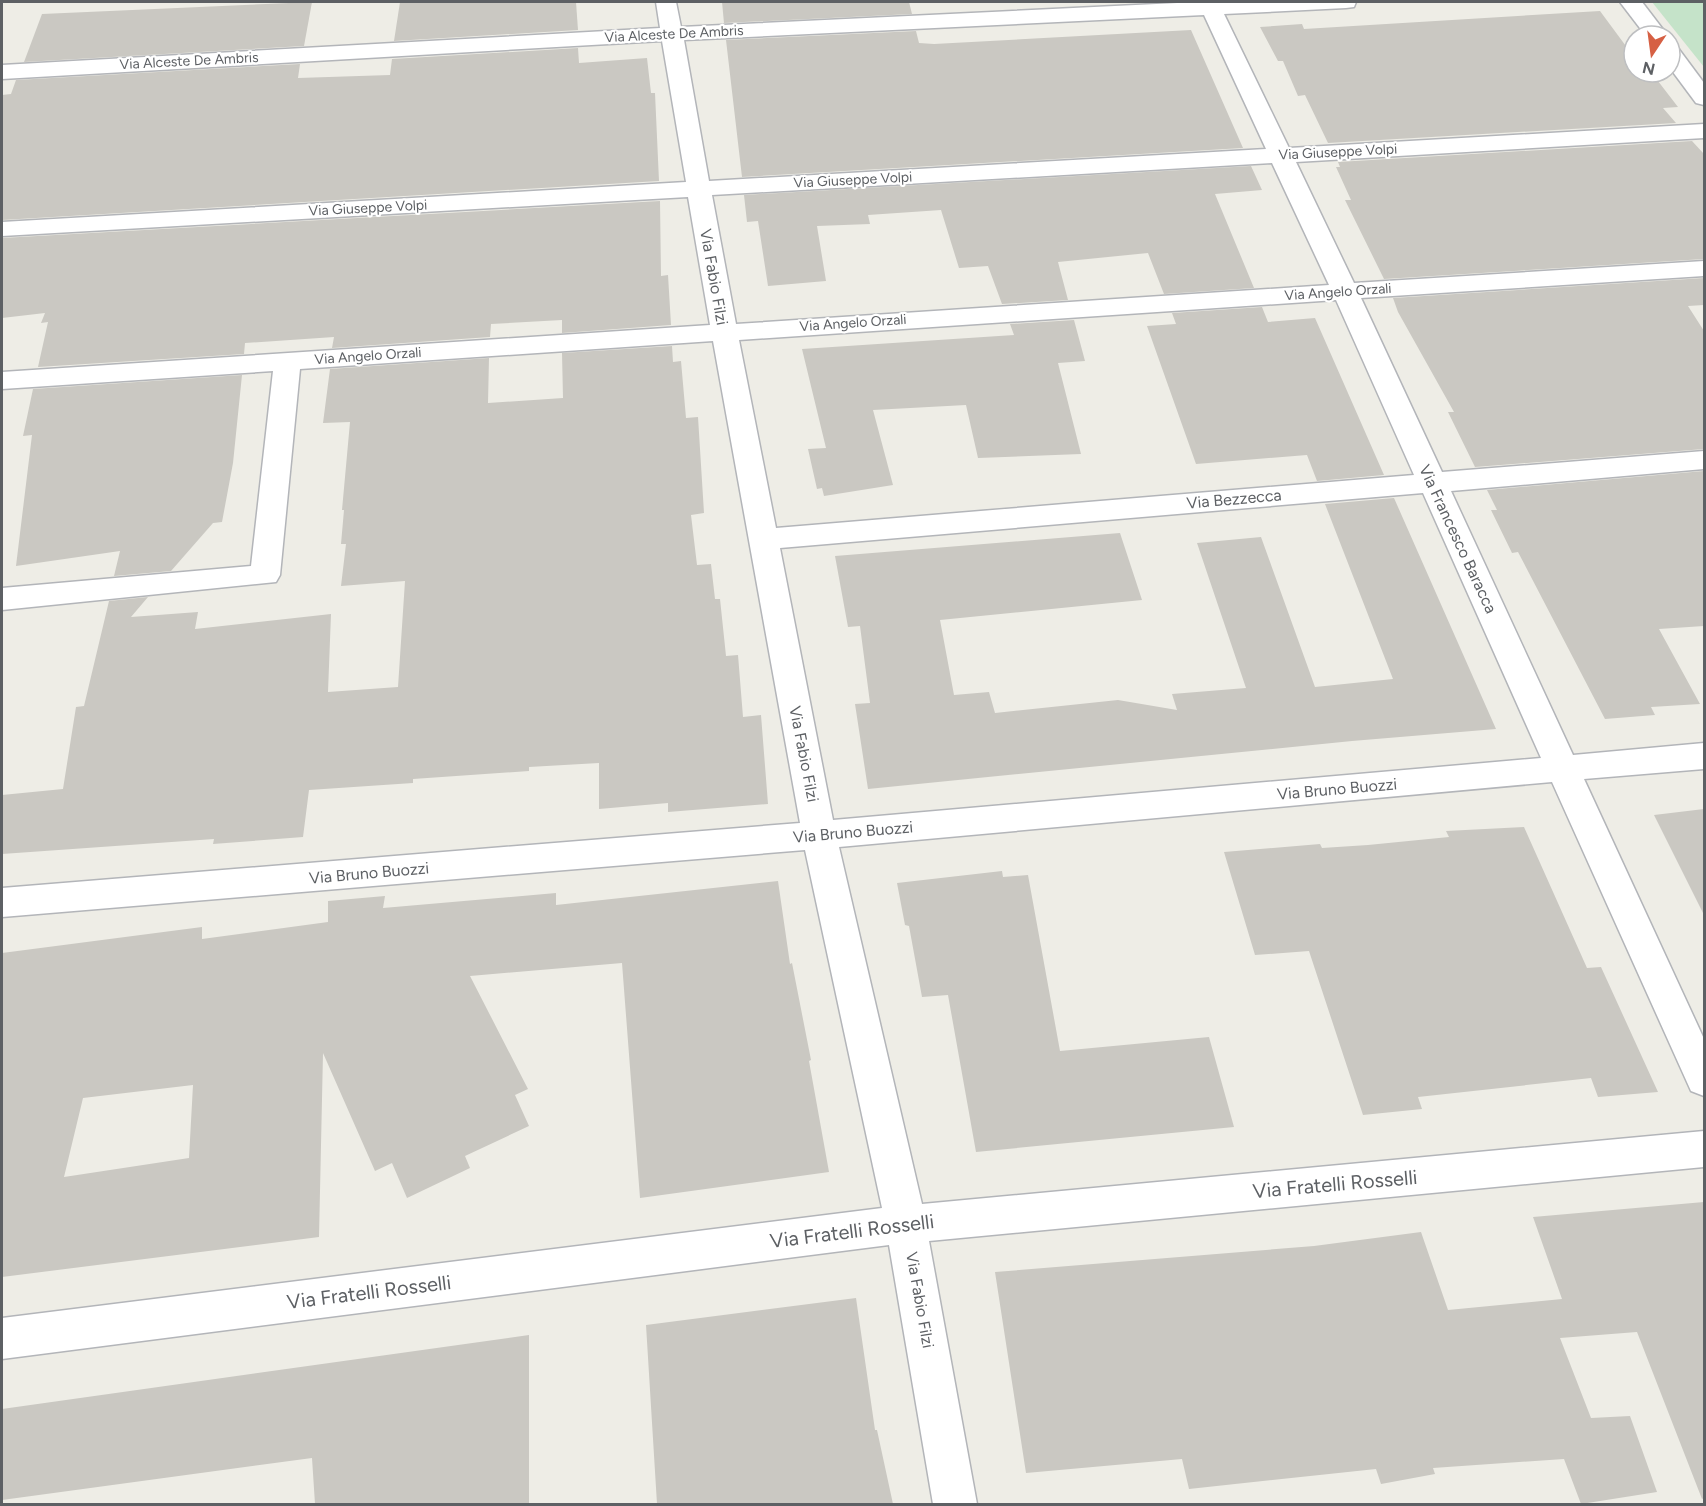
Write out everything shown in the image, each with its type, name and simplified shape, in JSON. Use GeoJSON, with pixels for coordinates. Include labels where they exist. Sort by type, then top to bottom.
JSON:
{"type":"FeatureCollection","features":[{"type":"Feature","properties":{"kind":"street","name":"Via Fabio Filzi"},"geometry":{"type":"LineString","coordinates":[[666,2],[723,332],[819,835],[906,1224],[956,1504]]}},
{"type":"Feature","properties":{"kind":"street","name":"Via Alceste De Ambris"},"geometry":{"type":"LineString","coordinates":[[2,72],[1210,5],[1346,2]]}},
{"type":"Feature","properties":{"kind":"street"},"geometry":{"type":"LineString","coordinates":[[1631,2],[1648,24]]}},
{"type":"Feature","properties":{"kind":"street","name":"Via Francesco Baracca"},"geometry":{"type":"LineString","coordinates":[[1210,5],[1279,156],[1345,291],[1704,1079]]}},
{"type":"Feature","properties":{"kind":"street"},"geometry":{"type":"LineString","coordinates":[[1682,69],[1704,98]]}},
{"type":"Feature","properties":{"kind":"street","name":"Via Giuseppe Volpi"},"geometry":{"type":"LineString","coordinates":[[2,229],[1704,131]]}},
{"type":"Feature","properties":{"kind":"street","name":"Via Angelo Orzali"},"geometry":{"type":"LineString","coordinates":[[2,380],[1704,268]]}},
{"type":"Feature","properties":{"kind":"street"},"geometry":{"type":"LineString","coordinates":[[2,599],[265,575],[287,361]]}},
{"type":"Feature","properties":{"kind":"street","name":"Via Bezzecca"},"geometry":{"type":"LineString","coordinates":[[763,539],[1704,460]]}},
{"type":"Feature","properties":{"kind":"street","name":"Via Bruno Buozzi"},"geometry":{"type":"LineString","coordinates":[[2,903],[819,835],[1704,756]]}},
{"type":"Feature","properties":{"kind":"street","name":"Via Fratelli Rosselli"},"geometry":{"type":"LineString","coordinates":[[2,1339],[906,1224],[1704,1149]]}},
{"type":"Feature","properties":{"kind":"green space"},"geometry":{"type":"Polygon","coordinates":[[[1652,2],[1704,2],[1704,67],[1682,40],[1682,24],[1670,24],[1652,2]]]}},
{"type":"Feature","properties":{"kind":"building"},"geometry":{"type":"Polygon","coordinates":[[[312,2],[304,46],[24,62],[42,14],[312,2]]]}},
{"type":"Feature","properties":{"kind":"building"},"geometry":{"type":"Polygon","coordinates":[[[400,2],[576,2],[578,30],[394,41],[400,2]]]}},
{"type":"Feature","properties":{"kind":"building"},"geometry":{"type":"Polygon","coordinates":[[[722,2],[909,2],[912,14],[724,23],[722,2]]]}},
{"type":"Feature","properties":{"kind":"building"},"geometry":{"type":"Polygon","coordinates":[[[1600,11],[1622,41],[1622,84],[1660,84],[1678,107],[1663,108],[1676,123],[1328,143],[1305,95],[1298,96],[1283,61],[1278,61],[1260,27],[1302,24],[1304,29],[1600,11]]]}},
{"type":"Feature","properties":{"kind":"building"},"geometry":{"type":"Polygon","coordinates":[[[1191,30],[1243,148],[742,177],[726,40],[916,31],[919,43],[934,44],[1191,30]]]}},
{"type":"Feature","properties":{"kind":"building"},"geometry":{"type":"Polygon","coordinates":[[[578,48],[579,63],[647,58],[651,93],[655,93],[659,181],[2,220],[2,95],[11,94],[16,80],[300,64],[298,78],[390,75],[392,59],[578,48]]]}},
{"type":"Feature","properties":{"kind":"building"},"geometry":{"type":"Polygon","coordinates":[[[1692,141],[1704,154],[1704,259],[1384,279],[1345,200],[1351,200],[1336,167],[1340,167],[1338,162],[1692,141]]]}},
{"type":"Feature","properties":{"kind":"building"},"geometry":{"type":"Polygon","coordinates":[[[1251,166],[1262,190],[1215,194],[1254,288],[1164,294],[1148,253],[1058,262],[1068,300],[1002,304],[988,266],[959,268],[941,210],[868,215],[870,224],[817,226],[826,281],[768,286],[758,221],[747,222],[744,195],[1251,166]]]}},
{"type":"Feature","properties":{"kind":"building"},"geometry":{"type":"Polygon","coordinates":[[[660,201],[661,276],[668,275],[671,325],[562,333],[562,320],[491,324],[490,337],[332,348],[334,337],[245,343],[244,354],[38,367],[48,322],[41,323],[45,313],[2,318],[2,238],[660,201]]]}},
{"type":"Feature","properties":{"kind":"building"},"geometry":{"type":"Polygon","coordinates":[[[1704,278],[1704,305],[1688,306],[1704,331],[1704,449],[1475,467],[1448,412],[1454,412],[1398,312],[1393,298],[1704,278]]]}},
{"type":"Feature","properties":{"kind":"building"},"geometry":{"type":"Polygon","coordinates":[[[1262,307],[1268,322],[1315,318],[1384,475],[1317,481],[1307,455],[1196,464],[1147,326],[1176,324],[1172,313],[1262,307]]]}},
{"type":"Feature","properties":{"kind":"building"},"geometry":{"type":"Polygon","coordinates":[[[1074,320],[1085,361],[1058,363],[1081,454],[978,458],[966,405],[873,410],[893,485],[824,496],[822,488],[817,489],[808,449],[826,448],[802,349],[1014,335],[1010,324],[1074,320]]]}},
{"type":"Feature","properties":{"kind":"building"},"geometry":{"type":"Polygon","coordinates":[[[672,346],[673,362],[681,361],[686,418],[698,417],[704,513],[691,515],[697,565],[711,564],[715,599],[720,599],[726,656],[738,655],[743,717],[761,715],[768,804],[668,812],[668,803],[599,809],[599,763],[529,767],[529,771],[413,779],[413,783],[309,790],[303,837],[213,844],[214,839],[2,854],[2,795],[63,789],[76,707],[84,706],[109,601],[148,597],[131,617],[198,612],[195,629],[331,614],[328,692],[398,687],[405,581],[341,586],[346,544],[341,544],[344,510],[342,510],[350,422],[323,423],[330,369],[489,358],[488,403],[563,398],[562,353],[672,346]]]}},
{"type":"Feature","properties":{"kind":"building"},"geometry":{"type":"Polygon","coordinates":[[[242,375],[233,463],[222,522],[213,523],[171,571],[114,576],[120,551],[16,566],[32,435],[23,436],[33,389],[242,375]]]}},
{"type":"Feature","properties":{"kind":"building"},"geometry":{"type":"Polygon","coordinates":[[[1704,471],[1704,626],[1659,629],[1700,704],[1651,707],[1655,715],[1605,719],[1518,552],[1512,553],[1491,510],[1497,510],[1487,490],[1704,471]]]}},
{"type":"Feature","properties":{"kind":"building"},"geometry":{"type":"Polygon","coordinates":[[[1394,498],[1496,729],[868,789],[855,704],[870,703],[860,626],[848,627],[835,556],[1120,533],[1142,600],[940,620],[954,695],[989,692],[995,713],[1118,700],[1177,710],[1172,694],[1246,688],[1197,543],[1261,537],[1315,687],[1393,679],[1325,504],[1394,498]]]}},
{"type":"Feature","properties":{"kind":"building"},"geometry":{"type":"Polygon","coordinates":[[[1704,809],[1704,915],[1654,815],[1704,809]]]}},
{"type":"Feature","properties":{"kind":"building"},"geometry":{"type":"Polygon","coordinates":[[[1524,827],[1587,968],[1601,967],[1658,1092],[1598,1097],[1591,1078],[1418,1097],[1422,1109],[1363,1115],[1309,951],[1255,955],[1224,852],[1320,844],[1322,848],[1368,845],[1449,837],[1446,831],[1524,827]]]}},
{"type":"Feature","properties":{"kind":"building"},"geometry":{"type":"Polygon","coordinates":[[[1002,871],[1003,877],[1028,875],[1060,1051],[1209,1037],[1234,1127],[976,1152],[948,995],[922,997],[909,926],[905,925],[897,883],[1002,871]]]}},
{"type":"Feature","properties":{"kind":"building"},"geometry":{"type":"Polygon","coordinates":[[[778,881],[790,964],[792,963],[811,1060],[809,1061],[829,1172],[640,1198],[622,963],[470,976],[528,1089],[515,1095],[529,1126],[465,1156],[470,1168],[407,1198],[392,1163],[375,1171],[323,1053],[319,1237],[2,1277],[2,953],[202,927],[202,939],[328,922],[328,901],[385,896],[383,908],[556,893],[556,905],[778,881]],[[193,1085],[83,1098],[64,1177],[189,1158],[193,1085]]]}},
{"type":"Feature","properties":{"kind":"building"},"geometry":{"type":"Polygon","coordinates":[[[1704,1202],[1704,1498],[1702,1499],[1637,1332],[1560,1338],[1591,1418],[1630,1416],[1657,1492],[1581,1504],[1564,1459],[1433,1468],[1435,1474],[1381,1484],[1376,1469],[1189,1489],[1182,1459],[1026,1473],[995,1272],[1314,1246],[1421,1232],[1448,1310],[1562,1299],[1533,1217],[1704,1202]]]}},
{"type":"Feature","properties":{"kind":"building"},"geometry":{"type":"Polygon","coordinates":[[[856,1298],[875,1430],[877,1430],[893,1504],[657,1504],[646,1325],[856,1298]]]}},
{"type":"Feature","properties":{"kind":"building"},"geometry":{"type":"Polygon","coordinates":[[[529,1335],[529,1504],[315,1504],[312,1458],[2,1500],[2,1409],[529,1335]]]}}]}
